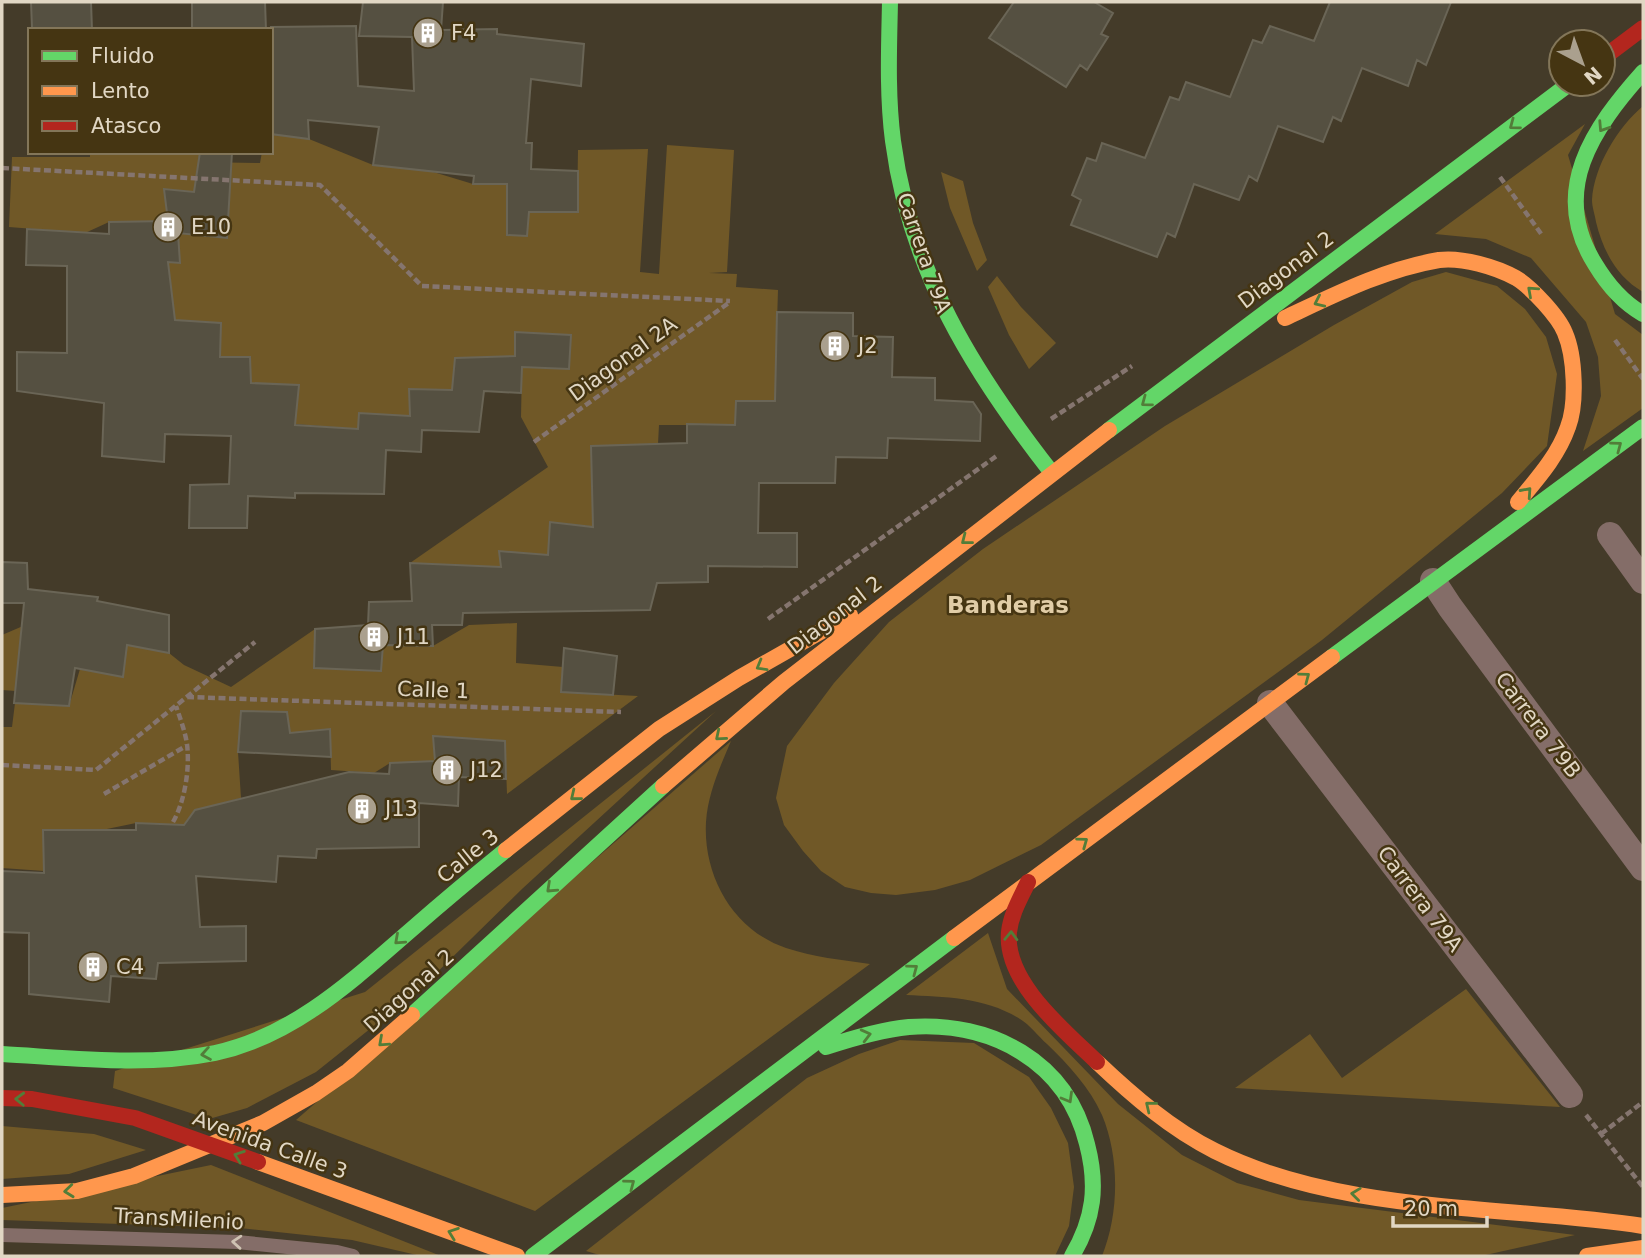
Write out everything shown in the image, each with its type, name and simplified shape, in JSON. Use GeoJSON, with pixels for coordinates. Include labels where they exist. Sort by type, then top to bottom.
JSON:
{"type":"FeatureCollection","features":[{"type":"Feature","properties":{"kind":"main road","name":"Carrera 79A"},"geometry":{"type":"LineString","coordinates":[[890,2],[889,64],[894,153],[905,207],[932,290],[990,393],[1052,472]]}},
{"type":"Feature","properties":{"kind":"main road"},"geometry":{"type":"LineString","coordinates":[[1617,48],[1643,28]]}},
{"type":"Feature","properties":{"kind":"main road"},"geometry":{"type":"LineString","coordinates":[[1643,72],[1600,130],[1580,168],[1574,204],[1579,233],[1589,255],[1606,281],[1629,307],[1643,314]]}},
{"type":"Feature","properties":{"kind":"main road","name":"Diagonal 2"},"geometry":{"type":"LineString","coordinates":[[2,1195],[76,1191],[134,1176],[263,1123],[316,1093],[368,1056],[689,762],[784,682],[1052,472],[1550,98]]}},
{"type":"Feature","properties":{"kind":"main road"},"geometry":{"type":"LineString","coordinates":[[1201,361],[1320,301],[1370,279],[1416,265],[1441,260],[1463,260],[1518,279],[1554,314],[1566,334],[1575,386],[1569,426],[1551,462],[1537,480],[1464,560]]}},
{"type":"Feature","properties":{"kind":"main road"},"geometry":{"type":"LineString","coordinates":[[533,1256],[1028,882],[1643,427]]}},
{"type":"Feature","properties":{"kind":"main road","name":"Calle 3"},"geometry":{"type":"LineString","coordinates":[[2,1054],[172,1059],[209,1054],[244,1045],[287,1025],[355,980],[424,919],[634,747],[678,715],[926,570]]}},
{"type":"Feature","properties":{"kind":"main road"},"geometry":{"type":"LineString","coordinates":[[1028,882],[1012,918],[1010,935],[1010,955],[1022,982],[1042,1008],[1087,1053],[1156,1112],[1193,1138],[1234,1160],[1281,1178],[1340,1192],[1608,1219],[1643,1226]]}},
{"type":"Feature","properties":{"kind":"main road"},"geometry":{"type":"LineString","coordinates":[[800,1055],[864,1034],[902,1027],[929,1026],[955,1028],[988,1036],[1038,1063],[1058,1082],[1086,1131],[1092,1168],[1092,1206],[1085,1232],[1072,1256]]}},
{"type":"Feature","properties":{"kind":"main road","name":"Avenida Calle 3"},"geometry":{"type":"LineString","coordinates":[[2,1098],[32,1099],[135,1118],[517,1256]]}},
{"type":"Feature","properties":{"kind":"main road"},"geometry":{"type":"LineString","coordinates":[[1587,1256],[1643,1248]]}},
{"type":"Feature","properties":{"kind":"street"},"geometry":{"type":"LineString","coordinates":[[1610,536],[1643,581]]}},
{"type":"Feature","properties":{"kind":"street","name":"Carrera 79B"},"geometry":{"type":"LineString","coordinates":[[1433,581],[1643,868]]}},
{"type":"Feature","properties":{"kind":"street","name":"Carrera 79A"},"geometry":{"type":"LineString","coordinates":[[1270,703],[1570,1095]]}},
{"type":"Feature","properties":{"kind":"lane","name":"TransMilenio"},"geometry":{"type":"LineString","coordinates":[[2,1235],[237,1242],[353,1256]]}},
{"type":"Feature","properties":{"kind":"path","name":"Diagonal 2A"},"geometry":{"type":"LineString","coordinates":[[2,168],[320,185],[422,286],[730,301],[534,442]]}},
{"type":"Feature","properties":{"kind":"path"},"geometry":{"type":"LineString","coordinates":[[766,620],[1023,437],[1140,360]]}},
{"type":"Feature","properties":{"kind":"path"},"geometry":{"type":"LineString","coordinates":[[2,765],[96,770],[255,642]]}},
{"type":"Feature","properties":{"kind":"path","name":"Calle 1"},"geometry":{"type":"LineString","coordinates":[[187,697],[630,713]]}},
{"type":"Feature","properties":{"kind":"path"},"geometry":{"type":"LineString","coordinates":[[173,822],[183,794],[187,745],[176,706]]}},
{"type":"Feature","properties":{"kind":"path"},"geometry":{"type":"LineString","coordinates":[[104,794],[187,745]]}},
{"type":"Feature","properties":{"kind":"path"},"geometry":{"type":"LineString","coordinates":[[1570,1095],[1643,1187]]}},
{"type":"Feature","properties":{"kind":"path"},"geometry":{"type":"LineString","coordinates":[[1601,1134],[1643,1102]]}},
{"type":"Feature","properties":{"kind":"shaded area"},"geometry":{"type":"Polygon","coordinates":[[[1643,106],[1643,292],[1626,279],[1607,253],[1599,233],[1592,200],[1597,174],[1609,148],[1616,136],[1643,106]]]}},
{"type":"Feature","properties":{"kind":"shaded area"},"geometry":{"type":"Polygon","coordinates":[[[1585,124],[1568,155],[1615,314],[1643,335],[1643,408],[1583,451],[1601,396],[1598,357],[1586,322],[1531,258],[1486,239],[1435,234],[1585,124]]]}},
{"type":"Feature","properties":{"kind":"shaded area"},"geometry":{"type":"Polygon","coordinates":[[[273,134],[309,139],[373,165],[430,171],[473,184],[507,184],[507,212],[577,212],[578,150],[648,149],[640,272],[659,274],[667,145],[734,150],[727,272],[709,273],[737,274],[736,287],[778,290],[776,355],[829,401],[736,401],[735,425],[659,425],[658,444],[591,446],[592,484],[616,529],[551,522],[548,555],[501,567],[410,563],[548,467],[521,417],[522,367],[515,332],[515,356],[452,389],[409,389],[410,416],[359,413],[358,429],[295,424],[299,385],[251,383],[250,357],[220,357],[221,323],[175,320],[172,295],[143,295],[178,233],[227,238],[229,195],[165,189],[168,221],[109,222],[85,233],[9,227],[12,157],[200,154],[199,162],[260,163],[262,154],[273,154],[273,134]]]}},
{"type":"Feature","properties":{"kind":"shaded area"},"geometry":{"type":"Polygon","coordinates":[[[941,172],[963,181],[973,223],[987,260],[977,271],[950,208],[941,172]]]}},
{"type":"Feature","properties":{"kind":"shaded area"},"geometry":{"type":"Polygon","coordinates":[[[1446,272],[1497,286],[1525,309],[1546,337],[1557,374],[1547,446],[1502,493],[1322,640],[1041,845],[970,880],[935,890],[896,895],[845,887],[821,871],[784,825],[776,798],[787,746],[834,683],[889,622],[983,549],[1165,426],[1334,325],[1412,282],[1446,272]]]}},
{"type":"Feature","properties":{"kind":"shaded area"},"geometry":{"type":"Polygon","coordinates":[[[997,276],[1021,307],[1056,343],[1029,369],[1009,335],[988,287],[997,276]]]}},
{"type":"Feature","properties":{"kind":"shaded area"},"geometry":{"type":"Polygon","coordinates":[[[517,623],[516,663],[563,667],[561,692],[638,696],[507,794],[505,742],[433,737],[435,761],[390,763],[374,773],[331,770],[330,730],[290,733],[287,712],[242,711],[238,752],[241,798],[195,810],[184,825],[136,823],[102,830],[43,830],[44,871],[2,868],[2,727],[12,727],[15,703],[69,706],[80,669],[123,677],[127,645],[169,653],[184,665],[231,687],[315,629],[314,668],[381,671],[383,645],[433,646],[469,625],[517,623]]]}},
{"type":"Feature","properties":{"kind":"shaded area"},"geometry":{"type":"Polygon","coordinates":[[[23,626],[16,691],[2,690],[2,635],[23,626]]]}},
{"type":"Feature","properties":{"kind":"shaded area"},"geometry":{"type":"Polygon","coordinates":[[[716,711],[522,889],[420,989],[316,1072],[247,1108],[209,1119],[113,1088],[115,1071],[365,992],[716,711]]]}},
{"type":"Feature","properties":{"kind":"shaded area"},"geometry":{"type":"Polygon","coordinates":[[[731,741],[712,790],[706,822],[710,862],[725,898],[751,928],[767,940],[807,954],[870,964],[535,1211],[296,1120],[731,741]]]}},
{"type":"Feature","properties":{"kind":"shaded area"},"geometry":{"type":"Polygon","coordinates":[[[988,933],[1007,989],[1118,1104],[1182,1155],[1237,1183],[1299,1200],[1575,1235],[1481,1256],[1102,1256],[1112,1222],[1114,1167],[1102,1115],[1085,1086],[1031,1027],[1007,1012],[979,1002],[906,995],[988,933]]]}},
{"type":"Feature","properties":{"kind":"shaded area"},"geometry":{"type":"Polygon","coordinates":[[[1466,989],[1560,1107],[1235,1088],[1310,1034],[1342,1078],[1466,989]]]}},
{"type":"Feature","properties":{"kind":"shaded area"},"geometry":{"type":"Polygon","coordinates":[[[900,1040],[974,1043],[1029,1077],[1051,1108],[1068,1143],[1074,1187],[1069,1226],[1055,1256],[603,1256],[586,1251],[807,1078],[859,1054],[900,1040]]]}},
{"type":"Feature","properties":{"kind":"shaded area"},"geometry":{"type":"Polygon","coordinates":[[[2,1126],[94,1134],[146,1150],[69,1174],[2,1179],[2,1126]]]}},
{"type":"Feature","properties":{"kind":"shaded area"},"geometry":{"type":"Polygon","coordinates":[[[211,1165],[441,1256],[421,1256],[352,1240],[240,1228],[2,1220],[2,1208],[211,1165]]]}},
{"type":"Feature","properties":{"kind":"building"},"geometry":{"type":"Polygon","coordinates":[[[31,2],[91,2],[92,28],[32,28],[31,2]]]}},
{"type":"Feature","properties":{"kind":"building"},"geometry":{"type":"Polygon","coordinates":[[[192,2],[265,2],[266,28],[192,28],[192,2]]]}},
{"type":"Feature","properties":{"kind":"building"},"geometry":{"type":"Polygon","coordinates":[[[363,2],[443,2],[441,30],[497,29],[497,34],[584,44],[581,86],[531,79],[526,143],[532,143],[531,169],[578,171],[578,212],[529,212],[527,236],[507,235],[507,184],[473,184],[474,176],[373,165],[379,127],[308,120],[309,139],[273,134],[271,27],[356,26],[358,86],[414,91],[412,37],[359,36],[363,2]]]}},
{"type":"Feature","properties":{"kind":"building"},"geometry":{"type":"Polygon","coordinates":[[[1014,2],[1094,2],[1113,13],[1101,34],[1108,37],[1087,70],[1080,65],[1066,87],[989,38],[1014,2]]]}},
{"type":"Feature","properties":{"kind":"building"},"geometry":{"type":"Polygon","coordinates":[[[1330,2],[1451,2],[1426,65],[1417,60],[1408,86],[1362,68],[1341,121],[1333,117],[1323,142],[1278,126],[1257,181],[1249,176],[1239,200],[1194,184],[1175,237],[1167,233],[1157,257],[1071,225],[1081,200],[1072,195],[1087,158],[1096,161],[1102,143],[1145,158],[1170,97],[1179,100],[1186,82],[1230,97],[1253,40],[1262,43],[1270,26],[1314,41],[1330,2]]]}},
{"type":"Feature","properties":{"kind":"building"},"geometry":{"type":"Polygon","coordinates":[[[200,154],[232,154],[227,238],[178,233],[180,263],[168,262],[175,320],[221,323],[220,357],[250,357],[251,383],[299,385],[295,425],[358,429],[359,413],[410,416],[409,389],[452,390],[455,358],[515,356],[515,332],[571,335],[569,369],[522,367],[521,393],[484,391],[479,432],[422,430],[421,452],[386,450],[384,494],[295,493],[295,498],[248,496],[247,528],[189,528],[190,485],[229,484],[231,436],[165,434],[164,462],[102,456],[104,403],[17,391],[17,352],[67,353],[67,266],[26,265],[27,229],[109,234],[109,222],[168,221],[164,189],[194,192],[200,154]]]}},
{"type":"Feature","properties":{"kind":"building"},"geometry":{"type":"Polygon","coordinates":[[[777,312],[853,313],[853,336],[893,337],[892,377],[935,378],[935,400],[973,402],[981,414],[980,441],[888,438],[887,458],[836,457],[835,483],[759,483],[758,533],[797,533],[797,567],[708,566],[708,582],[657,583],[650,610],[463,613],[462,625],[432,625],[433,646],[383,645],[381,671],[314,668],[315,629],[368,625],[369,602],[412,601],[410,563],[501,567],[499,551],[548,555],[550,522],[593,527],[591,446],[687,443],[687,424],[735,425],[736,401],[775,401],[777,312]]]}},
{"type":"Feature","properties":{"kind":"building"},"geometry":{"type":"Polygon","coordinates":[[[2,562],[27,563],[28,589],[98,597],[97,601],[169,615],[169,653],[127,645],[123,677],[75,668],[69,706],[14,703],[24,603],[2,603],[2,562]]]}},
{"type":"Feature","properties":{"kind":"building"},"geometry":{"type":"Polygon","coordinates":[[[564,648],[617,656],[613,695],[561,692],[564,648]]]}},
{"type":"Feature","properties":{"kind":"building"},"geometry":{"type":"Polygon","coordinates":[[[241,711],[287,712],[290,733],[330,729],[331,757],[238,752],[241,711]]]}},
{"type":"Feature","properties":{"kind":"building"},"geometry":{"type":"Polygon","coordinates":[[[433,736],[505,741],[506,779],[459,777],[458,806],[419,803],[419,847],[317,849],[316,858],[278,856],[276,882],[196,876],[200,927],[246,926],[246,961],[158,963],[156,979],[111,976],[109,1002],[29,994],[29,933],[2,932],[2,871],[44,873],[43,830],[136,830],[136,823],[184,825],[195,810],[349,772],[389,774],[390,763],[435,761],[433,736]]]}},
{"type":"Feature","properties":{"kind":"traffic: fast"},"geometry":{"type":"LineString","coordinates":[[890,2],[891,124],[901,188],[914,234],[930,277],[971,358],[1052,473]]}},
{"type":"Feature","properties":{"kind":"traffic: fast"},"geometry":{"type":"LineString","coordinates":[[1643,72],[1608,115],[1594,138],[1583,162],[1577,186],[1576,211],[1582,237],[1595,264],[1622,298],[1643,314]]}},
{"type":"Feature","properties":{"kind":"traffic: fast"},"geometry":{"type":"LineString","coordinates":[[1109,430],[1550,98]]}},
{"type":"Feature","properties":{"kind":"traffic: fast"},"geometry":{"type":"LineString","coordinates":[[1332,657],[1643,427]]}},
{"type":"Feature","properties":{"kind":"traffic: fast"},"geometry":{"type":"LineString","coordinates":[[412,1015],[663,786]]}},
{"type":"Feature","properties":{"kind":"traffic: fast"},"geometry":{"type":"LineString","coordinates":[[2,1054],[136,1061],[189,1057],[244,1045],[271,1034],[321,1004],[506,850]]}},
{"type":"Feature","properties":{"kind":"traffic: fast"},"geometry":{"type":"LineString","coordinates":[[533,1256],[954,938]]}},
{"type":"Feature","properties":{"kind":"traffic: fast"},"geometry":{"type":"LineString","coordinates":[[826,1047],[888,1030],[939,1027],[969,1031],[996,1039],[1021,1052],[1044,1069],[1062,1090],[1077,1115],[1090,1159],[1092,1202],[1085,1229],[1072,1256]]}},
{"type":"Feature","properties":{"kind":"traffic: slow"},"geometry":{"type":"LineString","coordinates":[[1285,318],[1379,276],[1439,260],[1479,264],[1522,282],[1537,295],[1562,326],[1571,354],[1574,393],[1571,417],[1559,448],[1518,502]]}},
{"type":"Feature","properties":{"kind":"traffic: slow"},"geometry":{"type":"LineString","coordinates":[[663,786],[784,682],[1109,430]]}},
{"type":"Feature","properties":{"kind":"traffic: slow"},"geometry":{"type":"LineString","coordinates":[[506,850],[659,729],[739,678],[850,615]]}},
{"type":"Feature","properties":{"kind":"traffic: slow"},"geometry":{"type":"LineString","coordinates":[[954,938],[1332,657]]}},
{"type":"Feature","properties":{"kind":"traffic: slow"},"geometry":{"type":"LineString","coordinates":[[2,1195],[77,1191],[134,1176],[263,1123],[348,1071],[412,1015]]}},
{"type":"Feature","properties":{"kind":"traffic: slow"},"geometry":{"type":"LineString","coordinates":[[1097,1062],[1183,1133],[1215,1151],[1264,1171],[1369,1197],[1643,1226]]}},
{"type":"Feature","properties":{"kind":"traffic: slow"},"geometry":{"type":"LineString","coordinates":[[258,1162],[517,1256]]}},
{"type":"Feature","properties":{"kind":"traffic: slow"},"geometry":{"type":"LineString","coordinates":[[1587,1256],[1643,1248]]}},
{"type":"Feature","properties":{"kind":"traffic: jam"},"geometry":{"type":"LineString","coordinates":[[1617,48],[1643,28]]}},
{"type":"Feature","properties":{"kind":"traffic: jam"},"geometry":{"type":"LineString","coordinates":[[1028,882],[1009,932],[1010,951],[1016,969],[1039,1004],[1097,1062]]}},
{"type":"Feature","properties":{"kind":"traffic: jam"},"geometry":{"type":"LineString","coordinates":[[2,1098],[32,1099],[135,1118],[258,1162]]}},
{"type":"Feature","properties":{"kind":"place","name":"F4"},"geometry":{"type":"Point","coordinates":[428,33]}},
{"type":"Feature","properties":{"kind":"place","name":"E10"},"geometry":{"type":"Point","coordinates":[168,227]}},
{"type":"Feature","properties":{"kind":"place","name":"J2"},"geometry":{"type":"Point","coordinates":[835,346]}},
{"type":"Feature","properties":{"kind":"place","name":"J11"},"geometry":{"type":"Point","coordinates":[374,637]}},
{"type":"Feature","properties":{"kind":"place","name":"J12"},"geometry":{"type":"Point","coordinates":[447,770]}},
{"type":"Feature","properties":{"kind":"place","name":"J13"},"geometry":{"type":"Point","coordinates":[362,809]}},
{"type":"Feature","properties":{"kind":"place","name":"C4"},"geometry":{"type":"Point","coordinates":[93,967]}},
{"type":"Feature","properties":{"kind":"district","name":"Banderas"},"geometry":{"type":"Point","coordinates":[1008,605]}}]}
